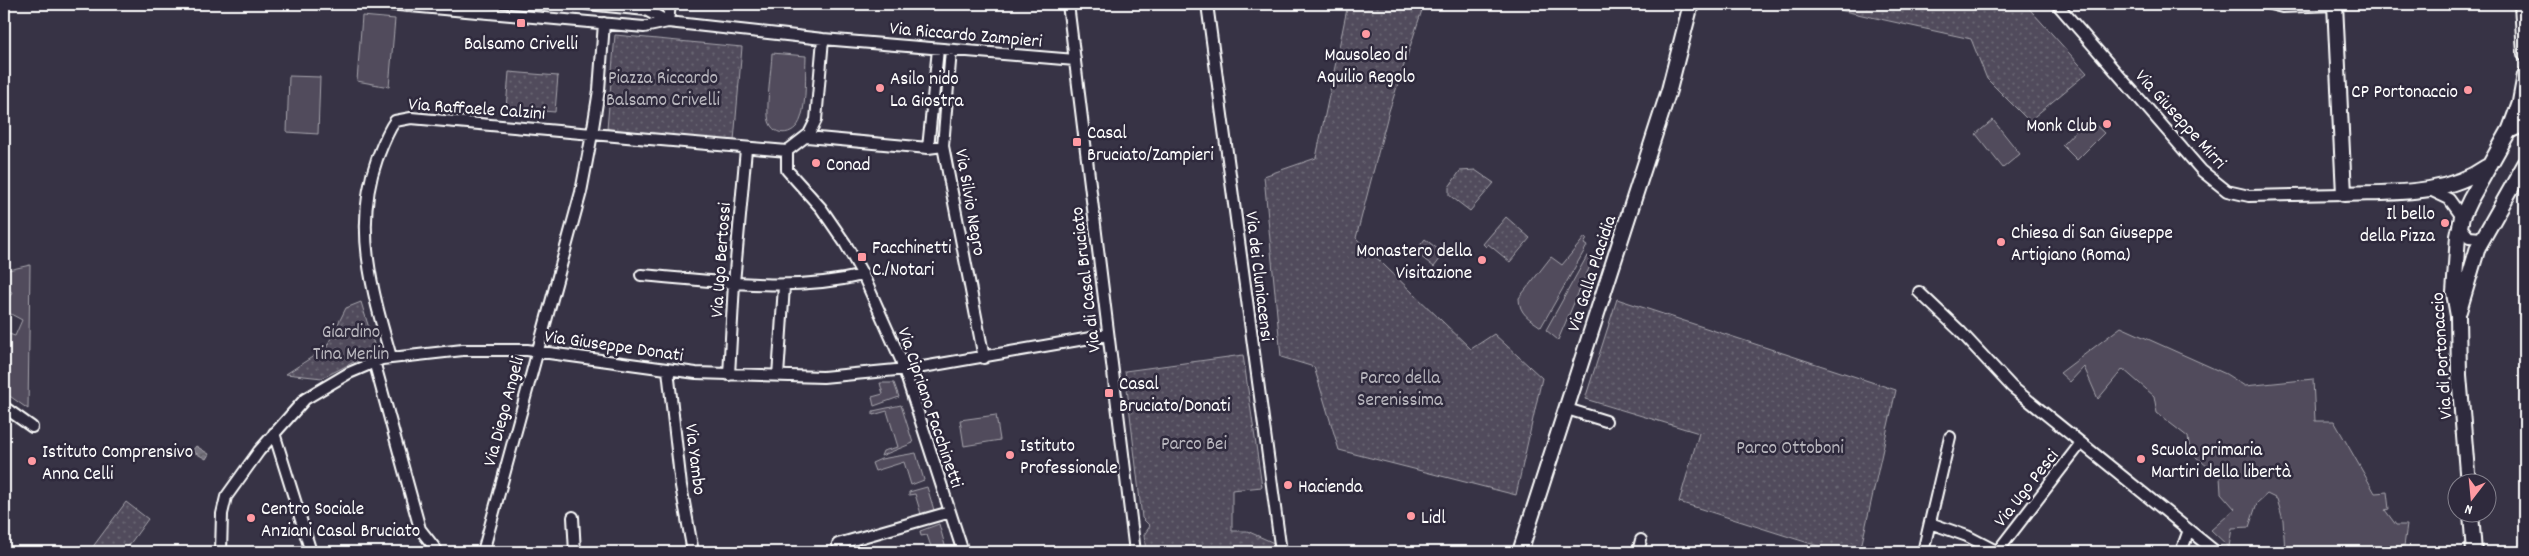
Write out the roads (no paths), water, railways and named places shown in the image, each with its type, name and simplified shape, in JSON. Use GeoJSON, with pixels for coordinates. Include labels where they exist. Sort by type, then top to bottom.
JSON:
{"type":"FeatureCollection","features":[{"type":"Feature","properties":{"kind":"main road","name":"Via Galla Placidia"},"geometry":{"type":"LineString","coordinates":[[1520,552],[1669,90],[1691,4]]}},
{"type":"Feature","properties":{"kind":"main road"},"geometry":{"type":"LineString","coordinates":[[2335,5],[2344,194]]}},
{"type":"Feature","properties":{"kind":"main road"},"geometry":{"type":"LineString","coordinates":[[2523,5],[2525,54]]}},
{"type":"Feature","properties":{"kind":"main road"},"geometry":{"type":"LineString","coordinates":[[2461,222],[2488,165],[2508,133],[2520,102],[2525,75]]}},
{"type":"Feature","properties":{"kind":"main road"},"geometry":{"type":"LineString","coordinates":[[2458,316],[2473,258],[2482,238],[2525,164]]}},
{"type":"Feature","properties":{"kind":"main road","name":"Via Giuseppe Mirri"},"geometry":{"type":"LineString","coordinates":[[2344,194],[2430,190],[2468,178],[2488,165]]}},
{"type":"Feature","properties":{"kind":"main road","name":"Via di Portonaccio"},"geometry":{"type":"LineString","coordinates":[[2461,222],[2454,293],[2458,316],[2459,375],[2467,474]]}},
{"type":"Feature","properties":{"kind":"main road"},"geometry":{"type":"LineString","coordinates":[[2472,524],[2474,552]]}},
{"type":"Feature","properties":{"kind":"street"},"geometry":{"type":"LineString","coordinates":[[387,4],[604,23],[644,27],[668,22],[823,39],[818,113],[813,128],[807,137],[786,151],[592,134],[599,90],[604,23]]}},
{"type":"Feature","properties":{"kind":"street"},"geometry":{"type":"LineString","coordinates":[[587,4],[646,10],[668,22]]}},
{"type":"Feature","properties":{"kind":"street"},"geometry":{"type":"LineString","coordinates":[[668,22],[670,4]]}},
{"type":"Feature","properties":{"kind":"street","name":"Via di Casal Bruciato"},"geometry":{"type":"LineString","coordinates":[[1068,4],[1135,552]]}},
{"type":"Feature","properties":{"kind":"street","name":"Via dei Cluniacensi"},"geometry":{"type":"LineString","coordinates":[[1207,4],[1280,552]]}},
{"type":"Feature","properties":{"kind":"street","name":"Via Giuseppe Mirri"},"geometry":{"type":"LineString","coordinates":[[2057,4],[2202,171],[2221,187],[2234,193],[2249,196],[2344,194]]}},
{"type":"Feature","properties":{"kind":"street"},"geometry":{"type":"LineString","coordinates":[[2270,4],[2282,7],[2335,5]]}},
{"type":"Feature","properties":{"kind":"street","name":"Via Riccardo Zampieri"},"geometry":{"type":"LineString","coordinates":[[823,39],[1075,60]]}},
{"type":"Feature","properties":{"kind":"street","name":"Via Silvio Negro"},"geometry":{"type":"LineString","coordinates":[[928,148],[938,49]]}},
{"type":"Feature","properties":{"kind":"street","name":"Via Silvio Negro"},"geometry":{"type":"LineString","coordinates":[[951,50],[943,146],[984,358]]}},
{"type":"Feature","properties":{"kind":"street","name":"Via Raffaele Calzini"},"geometry":{"type":"LineString","coordinates":[[391,357],[369,276],[365,240],[365,211],[374,168],[395,121],[411,118],[592,134]]}},
{"type":"Feature","properties":{"kind":"street"},"geometry":{"type":"LineString","coordinates":[[2508,133],[2525,126]]}},
{"type":"Feature","properties":{"kind":"street","name":"Via Diego Angeli"},"geometry":{"type":"LineString","coordinates":[[483,552],[581,192],[592,134]]}},
{"type":"Feature","properties":{"kind":"street"},"geometry":{"type":"LineString","coordinates":[[807,137],[928,148],[943,146]]}},
{"type":"Feature","properties":{"kind":"street","name":"Via Ugo Bertossi"},"geometry":{"type":"LineString","coordinates":[[729,375],[734,283],[746,149]]}},
{"type":"Feature","properties":{"kind":"street","name":"Via Cipriano Facchinetti"},"geometry":{"type":"LineString","coordinates":[[786,151],[787,170],[832,222],[863,275],[905,370],[963,552]]}},
{"type":"Feature","properties":{"kind":"street"},"geometry":{"type":"LineString","coordinates":[[2430,190],[2449,199],[2469,237],[2482,238]]}},
{"type":"Feature","properties":{"kind":"street"},"geometry":{"type":"LineString","coordinates":[[641,275],[784,286],[832,282],[863,275]]}},
{"type":"Feature","properties":{"kind":"street"},"geometry":{"type":"LineString","coordinates":[[778,376],[784,286]]}},
{"type":"Feature","properties":{"kind":"street"},"geometry":{"type":"LineString","coordinates":[[1919,292],[1959,330],[2012,387],[2216,552]]}},
{"type":"Feature","properties":{"kind":"street","name":"Via Giuseppe Donati"},"geometry":{"type":"LineString","coordinates":[[221,552],[222,514],[226,497],[274,433],[305,399],[337,379],[374,361],[391,357],[463,350],[537,351],[668,370],[729,375],[823,377],[905,370],[984,358],[1108,335]]}},
{"type":"Feature","properties":{"kind":"street"},"geometry":{"type":"LineString","coordinates":[[374,361],[420,529],[438,552]]}},
{"type":"Feature","properties":{"kind":"street","name":"Via Yambo"},"geometry":{"type":"LineString","coordinates":[[668,370],[681,486],[693,552]]}},
{"type":"Feature","properties":{"kind":"street"},"geometry":{"type":"LineString","coordinates":[[4,407],[32,427]]}},
{"type":"Feature","properties":{"kind":"street"},"geometry":{"type":"LineString","coordinates":[[1567,409],[1606,421]]}},
{"type":"Feature","properties":{"kind":"street"},"geometry":{"type":"LineString","coordinates":[[274,433],[311,552]]}},
{"type":"Feature","properties":{"kind":"street"},"geometry":{"type":"LineString","coordinates":[[1923,552],[1950,437]]}},
{"type":"Feature","properties":{"kind":"street","name":"Via Ugo Pesci"},"geometry":{"type":"LineString","coordinates":[[1997,552],[2081,443]]}},
{"type":"Feature","properties":{"kind":"street"},"geometry":{"type":"LineString","coordinates":[[838,544],[950,512]]}},
{"type":"Feature","properties":{"kind":"street"},"geometry":{"type":"LineString","coordinates":[[573,517],[575,552]]}},
{"type":"Feature","properties":{"kind":"street"},"geometry":{"type":"LineString","coordinates":[[1930,523],[1967,536],[1997,552]]}},
{"type":"Feature","properties":{"kind":"street"},"geometry":{"type":"LineString","coordinates":[[2181,552],[2190,530]]}},
{"type":"Feature","properties":{"kind":"street"},"geometry":{"type":"LineString","coordinates":[[1638,552],[1641,540]]}},
{"type":"Feature","properties":{"kind":"water"},"geometry":{"type":"Polygon","coordinates":[[[196,446],[209,454],[206,459],[192,451],[196,446]]]}},
{"type":"Feature","properties":{"kind":"place","name":"Balsamo Crivelli"},"geometry":{"type":"Point","coordinates":[521,23]}},
{"type":"Feature","properties":{"kind":"place","name":"Mausoleo di Aquilio Regolo"},"geometry":{"type":"Point","coordinates":[1366,34]}},
{"type":"Feature","properties":{"kind":"place","name":"Asilo nido La Giostra"},"geometry":{"type":"Point","coordinates":[880,88]}},
{"type":"Feature","properties":{"kind":"place","name":"CP Portonaccio"},"geometry":{"type":"Point","coordinates":[2468,90]}},
{"type":"Feature","properties":{"kind":"place","name":"Monk Club"},"geometry":{"type":"Point","coordinates":[2107,124]}},
{"type":"Feature","properties":{"kind":"place","name":"Casal Bruciato/Zampieri"},"geometry":{"type":"Point","coordinates":[1077,142]}},
{"type":"Feature","properties":{"kind":"place","name":"Conad"},"geometry":{"type":"Point","coordinates":[816,163]}},
{"type":"Feature","properties":{"kind":"place","name":"Il bello della Pizza"},"geometry":{"type":"Point","coordinates":[2445,223]}},
{"type":"Feature","properties":{"kind":"place","name":"Chiesa di San Giuseppe Artigiano (Roma)"},"geometry":{"type":"Point","coordinates":[2001,242]}},
{"type":"Feature","properties":{"kind":"place","name":"Facchinetti C./Notari"},"geometry":{"type":"Point","coordinates":[862,257]}},
{"type":"Feature","properties":{"kind":"place","name":"Monastero della Visitazione"},"geometry":{"type":"Point","coordinates":[1482,260]}},
{"type":"Feature","properties":{"kind":"place","name":"Casal Bruciato/Donati"},"geometry":{"type":"Point","coordinates":[1109,393]}},
{"type":"Feature","properties":{"kind":"place","name":"Istituto Professionale"},"geometry":{"type":"Point","coordinates":[1010,455]}},
{"type":"Feature","properties":{"kind":"place","name":"Scuola primaria Martiri della libertà"},"geometry":{"type":"Point","coordinates":[2141,459]}},
{"type":"Feature","properties":{"kind":"place","name":"Istituto Comprensivo Anna Celli"},"geometry":{"type":"Point","coordinates":[32,461]}},
{"type":"Feature","properties":{"kind":"place","name":"Hacienda"},"geometry":{"type":"Point","coordinates":[1288,485]}},
{"type":"Feature","properties":{"kind":"place","name":"Lidl"},"geometry":{"type":"Point","coordinates":[1411,516]}},
{"type":"Feature","properties":{"kind":"place","name":"Centro Sociale Anziani Casal Bruciato"},"geometry":{"type":"Point","coordinates":[251,518]}},
{"type":"Feature","properties":{"kind":"park label","name":"Piazza Riccardo Balsamo Crivelli"},"geometry":{"type":"Point","coordinates":[663,87]}},
{"type":"Feature","properties":{"kind":"park label","name":"Giardino Tina Merlin"},"geometry":{"type":"Point","coordinates":[351,341]}},
{"type":"Feature","properties":{"kind":"park label","name":"Parco della Serenissima"},"geometry":{"type":"Point","coordinates":[1400,387]}},
{"type":"Feature","properties":{"kind":"park label","name":"Parco Bei"},"geometry":{"type":"Point","coordinates":[1194,442]}},
{"type":"Feature","properties":{"kind":"park label","name":"Parco Ottoboni"},"geometry":{"type":"Point","coordinates":[1790,446]}}]}
